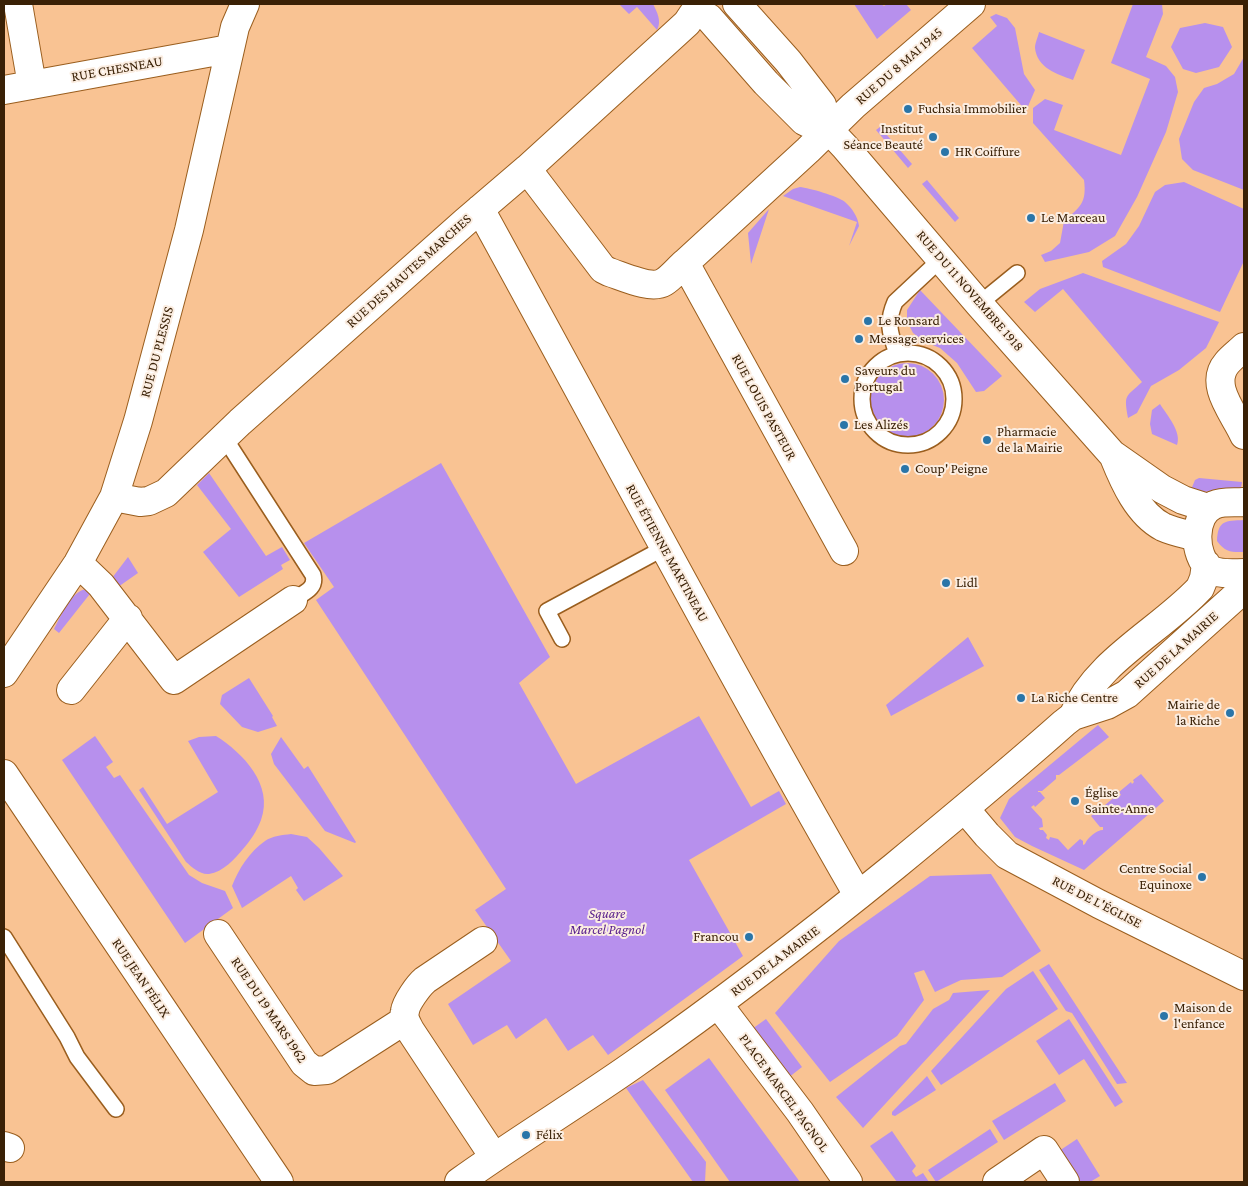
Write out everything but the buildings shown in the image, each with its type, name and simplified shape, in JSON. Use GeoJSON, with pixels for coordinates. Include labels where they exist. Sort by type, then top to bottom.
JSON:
{"type":"FeatureCollection","features":[{"type":"Feature","properties":{"kind":"street"},"geometry":{"type":"LineString","coordinates":[[18,4],[32,85]]}},
{"type":"Feature","properties":{"kind":"street","name":"RUE DU PLESSIS"},"geometry":{"type":"LineString","coordinates":[[4,674],[78,563],[114,497],[138,421],[189,230],[235,27],[245,4]]}},
{"type":"Feature","properties":{"kind":"street"},"geometry":{"type":"LineString","coordinates":[[695,12],[725,13],[736,4]]}},
{"type":"Feature","properties":{"kind":"street","name":"RUE DU 11 NOVEMBRE 1918"},"geometry":{"type":"LineString","coordinates":[[736,4],[788,61],[822,105],[828,129],[1112,454],[1162,489],[1183,500],[1208,508]]}},
{"type":"Feature","properties":{"kind":"street","name":"RUE DU 8 MAI 1945"},"geometry":{"type":"LineString","coordinates":[[828,129],[971,4]]}},
{"type":"Feature","properties":{"kind":"street"},"geometry":{"type":"LineString","coordinates":[[695,12],[804,121],[816,127],[828,129]]}},
{"type":"Feature","properties":{"kind":"street","name":"RUE DES HAUTES MARCHES"},"geometry":{"type":"LineString","coordinates":[[114,497],[140,502],[158,498],[166,493],[224,438],[480,209],[527,170],[687,23],[695,12]]}},
{"type":"Feature","properties":{"kind":"street","name":"RUE CHESNEAU"},"geometry":{"type":"LineString","coordinates":[[4,90],[230,49]]}},
{"type":"Feature","properties":{"kind":"street"},"geometry":{"type":"LineString","coordinates":[[527,170],[603,268],[609,272],[650,285],[658,284],[664,282],[685,263],[808,150],[828,129]]}},
{"type":"Feature","properties":{"kind":"street","name":"RUE ÉTIENNE MARTINEAU"},"geometry":{"type":"LineString","coordinates":[[480,209],[664,548],[858,896]]}},
{"type":"Feature","properties":{"kind":"street","name":"RUE LOUIS PASTEUR"},"geometry":{"type":"LineString","coordinates":[[685,263],[844,551]]}},
{"type":"Feature","properties":{"kind":"street"},"geometry":{"type":"LineString","coordinates":[[1244,347],[1226,364],[1220,378],[1222,391],[1244,435]]}},
{"type":"Feature","properties":{"kind":"street","name":"RUE DU 11 NOVEMBRE 1918"},"geometry":{"type":"LineString","coordinates":[[1112,454],[1130,492],[1152,520],[1173,531],[1197,538]]}},
{"type":"Feature","properties":{"kind":"street"},"geometry":{"type":"LineString","coordinates":[[1244,502],[1219,503],[1208,508],[1201,522],[1197,538],[1198,552],[1206,564],[1216,572],[1244,573]]}},
{"type":"Feature","properties":{"kind":"street"},"geometry":{"type":"LineString","coordinates":[[78,563],[101,585],[174,680],[293,600]]}},
{"type":"Feature","properties":{"kind":"street","name":"RUE DE LA MAIRIE"},"geometry":{"type":"LineString","coordinates":[[1073,716],[1079,702],[1111,665],[1200,588],[1206,564]]}},
{"type":"Feature","properties":{"kind":"street","name":"RUE DE LA MAIRIE"},"geometry":{"type":"LineString","coordinates":[[459,1182],[633,1065],[815,931],[965,808],[1073,716],[1107,705],[1127,694],[1236,596],[1244,586]]}},
{"type":"Feature","properties":{"kind":"street"},"geometry":{"type":"LineString","coordinates":[[70,690],[128,618]]}},
{"type":"Feature","properties":{"kind":"street","name":"RUE JEAN FÉLIX"},"geometry":{"type":"LineString","coordinates":[[4,774],[279,1182]]}},
{"type":"Feature","properties":{"kind":"street","name":"RUE DE L'ÉGLISE"},"geometry":{"type":"LineString","coordinates":[[965,808],[987,835],[1007,855],[1099,904],[1244,976]]}},
{"type":"Feature","properties":{"kind":"street","name":"RUE DU 19 MARS 1962"},"geometry":{"type":"LineString","coordinates":[[218,934],[304,1063],[314,1071],[326,1070],[405,1020]]}},
{"type":"Feature","properties":{"kind":"street"},"geometry":{"type":"LineString","coordinates":[[483,941],[419,985],[405,1010],[405,1020],[494,1157]]}},
{"type":"Feature","properties":{"kind":"street","name":"PLACE MARCEL PAGNOL"},"geometry":{"type":"LineString","coordinates":[[718,1004],[800,1112],[848,1182]]}},
{"type":"Feature","properties":{"kind":"street"},"geometry":{"type":"LineString","coordinates":[[997,1182],[1044,1150],[1065,1182]]}},
{"type":"Feature","properties":{"kind":"lane"},"geometry":{"type":"LineString","coordinates":[[896,354],[889,330],[890,316],[895,302],[942,259]]}},
{"type":"Feature","properties":{"kind":"lane"},"geometry":{"type":"LineString","coordinates":[[979,304],[1017,273]]}},
{"type":"Feature","properties":{"kind":"lane"},"geometry":{"type":"LineString","coordinates":[[912,353],[926,357],[939,365],[948,377],[953,392],[953,406],[948,421],[939,433],[926,441],[911,445],[896,444],[882,438],[871,427],[864,414],[862,399],[864,384],[871,371],[882,360],[896,354],[912,353]]}},
{"type":"Feature","properties":{"kind":"lane"},"geometry":{"type":"LineString","coordinates":[[224,438],[313,575],[315,582],[312,588],[293,600]]}},
{"type":"Feature","properties":{"kind":"lane"},"geometry":{"type":"LineString","coordinates":[[562,639],[547,611],[664,548]]}},
{"type":"Feature","properties":{"kind":"lane"},"geometry":{"type":"LineString","coordinates":[[4,937],[67,1037],[77,1057],[116,1109]]}},
{"type":"Feature","properties":{"kind":"green space"},"geometry":{"type":"Polygon","coordinates":[[[619,4],[653,4],[659,20],[657,30],[637,7],[629,14],[619,4]]]}},
{"type":"Feature","properties":{"kind":"green space"},"geometry":{"type":"Polygon","coordinates":[[[854,4],[881,4],[884,6],[887,4],[906,4],[911,10],[877,39],[854,4]]]}},
{"type":"Feature","properties":{"kind":"green space"},"geometry":{"type":"Polygon","coordinates":[[[1133,4],[1162,4],[1163,14],[1146,57],[1166,66],[1175,77],[1178,92],[1166,132],[1137,197],[1115,236],[1089,252],[1045,262],[1041,255],[1051,251],[1060,243],[1064,221],[1081,204],[1085,188],[1084,180],[1033,123],[1033,108],[1045,99],[1063,105],[1054,130],[1121,155],[1150,79],[1111,63],[1133,4]]]}},
{"type":"Feature","properties":{"kind":"green space"},"geometry":{"type":"Polygon","coordinates":[[[996,14],[1007,18],[1015,28],[1024,74],[1035,90],[1026,111],[972,48],[997,26],[990,17],[996,14]]]}},
{"type":"Feature","properties":{"kind":"green space"},"geometry":{"type":"Polygon","coordinates":[[[1205,23],[1223,27],[1232,47],[1219,67],[1196,73],[1183,69],[1171,47],[1180,28],[1205,23]]]}},
{"type":"Feature","properties":{"kind":"green space"},"geometry":{"type":"Polygon","coordinates":[[[1039,32],[1085,50],[1073,80],[1049,69],[1040,61],[1035,48],[1039,32]]]}},
{"type":"Feature","properties":{"kind":"green space"},"geometry":{"type":"Polygon","coordinates":[[[1244,57],[1244,190],[1193,170],[1182,159],[1179,139],[1194,102],[1204,88],[1217,84],[1234,74],[1244,57]]]}},
{"type":"Feature","properties":{"kind":"green space"},"geometry":{"type":"Polygon","coordinates":[[[880,127],[912,164],[908,168],[876,130],[880,127]]]}},
{"type":"Feature","properties":{"kind":"green space"},"geometry":{"type":"Polygon","coordinates":[[[927,180],[959,218],[955,222],[922,184],[927,180]]]}},
{"type":"Feature","properties":{"kind":"green space"},"geometry":{"type":"Polygon","coordinates":[[[1184,182],[1244,209],[1244,261],[1220,312],[1103,267],[1102,261],[1126,244],[1139,226],[1155,192],[1165,185],[1184,182]]]}},
{"type":"Feature","properties":{"kind":"green space"},"geometry":{"type":"Polygon","coordinates":[[[800,187],[836,197],[850,207],[856,216],[859,226],[849,246],[857,222],[783,196],[793,189],[800,187]]]}},
{"type":"Feature","properties":{"kind":"green space"},"geometry":{"type":"Polygon","coordinates":[[[769,209],[751,264],[748,233],[769,209]]]}},
{"type":"Feature","properties":{"kind":"green space"},"geometry":{"type":"Polygon","coordinates":[[[1083,273],[1219,322],[1206,348],[1179,370],[1151,386],[1137,413],[1128,418],[1127,397],[1142,382],[1063,289],[1035,312],[1024,302],[1040,289],[1083,273]]]}},
{"type":"Feature","properties":{"kind":"green space"},"geometry":{"type":"Polygon","coordinates":[[[920,290],[1002,376],[984,391],[976,392],[957,363],[940,348],[925,342],[913,333],[907,321],[907,310],[920,290]]]}},
{"type":"Feature","properties":{"kind":"green space"},"geometry":{"type":"Polygon","coordinates":[[[907,363],[928,369],[938,379],[944,400],[938,421],[928,431],[907,437],[886,431],[876,421],[870,400],[876,379],[886,369],[907,363]]]}},
{"type":"Feature","properties":{"kind":"green space"},"geometry":{"type":"Polygon","coordinates":[[[1160,404],[1176,429],[1177,445],[1152,434],[1150,424],[1152,410],[1160,404]]]}},
{"type":"Feature","properties":{"kind":"green space","name":"Square Marcel Pagnol"},"geometry":{"type":"Polygon","coordinates":[[[441,463],[550,657],[519,683],[576,784],[699,716],[751,807],[779,791],[786,804],[689,860],[743,956],[608,1055],[593,1035],[568,1051],[546,1018],[516,1039],[507,1025],[473,1045],[448,1004],[511,961],[475,910],[506,889],[316,600],[334,587],[304,543],[441,463]]]}},
{"type":"Feature","properties":{"kind":"green space"},"geometry":{"type":"Polygon","coordinates":[[[209,473],[266,556],[282,547],[290,560],[281,565],[283,569],[239,597],[203,552],[231,529],[197,485],[209,473]]]}},
{"type":"Feature","properties":{"kind":"green space"},"geometry":{"type":"Polygon","coordinates":[[[1199,478],[1242,482],[1241,488],[1238,491],[1190,492],[1195,480],[1199,478]]]}},
{"type":"Feature","properties":{"kind":"green space"},"geometry":{"type":"Polygon","coordinates":[[[1244,520],[1244,552],[1226,550],[1217,541],[1221,525],[1227,522],[1244,520]]]}},
{"type":"Feature","properties":{"kind":"green space"},"geometry":{"type":"Polygon","coordinates":[[[128,557],[138,573],[118,587],[112,578],[128,557]]]}},
{"type":"Feature","properties":{"kind":"green space"},"geometry":{"type":"Polygon","coordinates":[[[86,589],[93,590],[59,633],[54,629],[67,605],[75,595],[86,589]]]}},
{"type":"Feature","properties":{"kind":"green space"},"geometry":{"type":"Polygon","coordinates":[[[968,637],[984,666],[891,716],[886,705],[968,637]]]}},
{"type":"Feature","properties":{"kind":"green space"},"geometry":{"type":"Polygon","coordinates":[[[249,678],[273,716],[277,726],[258,732],[242,727],[220,704],[222,695],[249,678]]]}},
{"type":"Feature","properties":{"kind":"green space"},"geometry":{"type":"Polygon","coordinates":[[[1098,725],[1109,737],[1059,775],[1056,775],[1056,779],[1042,791],[1038,791],[1045,798],[1035,807],[1034,805],[1031,807],[1042,819],[1043,827],[1039,828],[1047,835],[1046,838],[1049,840],[1050,837],[1058,839],[1068,850],[1080,839],[1083,841],[1083,845],[1085,844],[1092,835],[1103,830],[1103,827],[1100,827],[1091,816],[1102,807],[1104,810],[1107,807],[1105,805],[1117,795],[1118,797],[1121,795],[1119,792],[1131,782],[1132,784],[1133,780],[1141,774],[1164,801],[1084,870],[1015,837],[1000,818],[1009,799],[1098,725]]]}},
{"type":"Feature","properties":{"kind":"green space"},"geometry":{"type":"Polygon","coordinates":[[[95,736],[113,762],[106,767],[114,778],[120,775],[189,875],[202,883],[225,891],[233,908],[185,943],[62,760],[95,736]]]}},
{"type":"Feature","properties":{"kind":"green space"},"geometry":{"type":"Polygon","coordinates":[[[216,736],[236,751],[253,771],[260,783],[264,807],[257,828],[240,853],[224,868],[214,873],[206,874],[196,870],[186,862],[139,790],[143,787],[167,824],[218,792],[188,741],[199,737],[216,736]]]}},
{"type":"Feature","properties":{"kind":"green space"},"geometry":{"type":"Polygon","coordinates":[[[281,737],[304,769],[308,766],[355,843],[325,831],[274,764],[271,754],[281,737]]]}},
{"type":"Feature","properties":{"kind":"green space"},"geometry":{"type":"Polygon","coordinates":[[[291,834],[307,837],[343,876],[304,901],[296,890],[298,888],[291,876],[242,908],[232,886],[245,861],[254,850],[268,839],[291,834]]]}},
{"type":"Feature","properties":{"kind":"green space"},"geometry":{"type":"Polygon","coordinates":[[[991,874],[1041,951],[1002,977],[961,980],[935,992],[924,970],[914,973],[924,1000],[897,1036],[830,1082],[775,1013],[839,941],[930,876],[991,874]]]}},
{"type":"Feature","properties":{"kind":"green space"},"geometry":{"type":"Polygon","coordinates":[[[1049,964],[1127,1083],[1117,1084],[1072,1013],[1066,1011],[1039,970],[1049,964]]]}},
{"type":"Feature","properties":{"kind":"green space"},"geometry":{"type":"Polygon","coordinates":[[[1033,971],[1058,1009],[941,1085],[931,1071],[1006,989],[1033,971]]]}},
{"type":"Feature","properties":{"kind":"green space"},"geometry":{"type":"Polygon","coordinates":[[[990,990],[863,1128],[836,1097],[900,1046],[906,1044],[933,1009],[949,1000],[953,993],[990,990]]]}},
{"type":"Feature","properties":{"kind":"green space"},"geometry":{"type":"Polygon","coordinates":[[[766,1019],[802,1067],[788,1078],[752,1029],[766,1019]]]}},
{"type":"Feature","properties":{"kind":"green space"},"geometry":{"type":"Polygon","coordinates":[[[1069,1019],[1123,1102],[1115,1107],[1084,1059],[1059,1075],[1036,1041],[1069,1019]]]}},
{"type":"Feature","properties":{"kind":"green space"},"geometry":{"type":"Polygon","coordinates":[[[709,1058],[800,1182],[730,1182],[665,1090],[709,1058]]]}},
{"type":"Feature","properties":{"kind":"green space"},"geometry":{"type":"Polygon","coordinates":[[[927,1076],[936,1090],[895,1116],[892,1115],[892,1112],[927,1076]]]}},
{"type":"Feature","properties":{"kind":"green space"},"geometry":{"type":"Polygon","coordinates":[[[643,1080],[706,1162],[705,1182],[693,1182],[626,1088],[643,1080]]]}},
{"type":"Feature","properties":{"kind":"green space"},"geometry":{"type":"Polygon","coordinates":[[[1055,1083],[1066,1101],[1004,1140],[992,1121],[1055,1083]]]}},
{"type":"Feature","properties":{"kind":"green space"},"geometry":{"type":"Polygon","coordinates":[[[990,1129],[998,1142],[936,1182],[928,1170],[990,1129]]]}},
{"type":"Feature","properties":{"kind":"green space"},"geometry":{"type":"Polygon","coordinates":[[[892,1131],[916,1166],[912,1171],[916,1177],[923,1173],[929,1182],[897,1182],[870,1146],[892,1131]]]}},
{"type":"Feature","properties":{"kind":"green space"},"geometry":{"type":"Polygon","coordinates":[[[1077,1139],[1100,1176],[1090,1182],[1075,1182],[1056,1153],[1077,1139]]]}},
{"type":"Feature","properties":{"kind":"place","name":"Fuchsia Immobilier"},"geometry":{"type":"Point","coordinates":[908,109]}},
{"type":"Feature","properties":{"kind":"place","name":"Institut Séance Beauté"},"geometry":{"type":"Point","coordinates":[933,137]}},
{"type":"Feature","properties":{"kind":"place","name":"HR Coiffure"},"geometry":{"type":"Point","coordinates":[945,152]}},
{"type":"Feature","properties":{"kind":"place","name":"Le Marceau"},"geometry":{"type":"Point","coordinates":[1031,218]}},
{"type":"Feature","properties":{"kind":"place","name":"Le Ronsard"},"geometry":{"type":"Point","coordinates":[868,321]}},
{"type":"Feature","properties":{"kind":"place","name":"Message services"},"geometry":{"type":"Point","coordinates":[859,339]}},
{"type":"Feature","properties":{"kind":"place","name":"Saveurs du Portugal"},"geometry":{"type":"Point","coordinates":[845,379]}},
{"type":"Feature","properties":{"kind":"place","name":"Les Alizés"},"geometry":{"type":"Point","coordinates":[844,425]}},
{"type":"Feature","properties":{"kind":"place","name":"Pharmacie de la Mairie"},"geometry":{"type":"Point","coordinates":[987,440]}},
{"type":"Feature","properties":{"kind":"place","name":"Coup' Peigne"},"geometry":{"type":"Point","coordinates":[905,469]}},
{"type":"Feature","properties":{"kind":"place","name":"Lidl"},"geometry":{"type":"Point","coordinates":[946,583]}},
{"type":"Feature","properties":{"kind":"place","name":"La Riche Centre"},"geometry":{"type":"Point","coordinates":[1021,698]}},
{"type":"Feature","properties":{"kind":"place","name":"Mairie de la Riche"},"geometry":{"type":"Point","coordinates":[1230,713]}},
{"type":"Feature","properties":{"kind":"place","name":"Église Sainte-Anne"},"geometry":{"type":"Point","coordinates":[1075,801]}},
{"type":"Feature","properties":{"kind":"place","name":"Centre Social Equinoxe"},"geometry":{"type":"Point","coordinates":[1202,877]}},
{"type":"Feature","properties":{"kind":"place","name":"Francou"},"geometry":{"type":"Point","coordinates":[749,937]}},
{"type":"Feature","properties":{"kind":"place","name":"Maison de l'enfance"},"geometry":{"type":"Point","coordinates":[1164,1016]}},
{"type":"Feature","properties":{"kind":"place","name":"Félix"},"geometry":{"type":"Point","coordinates":[526,1135]}}]}
